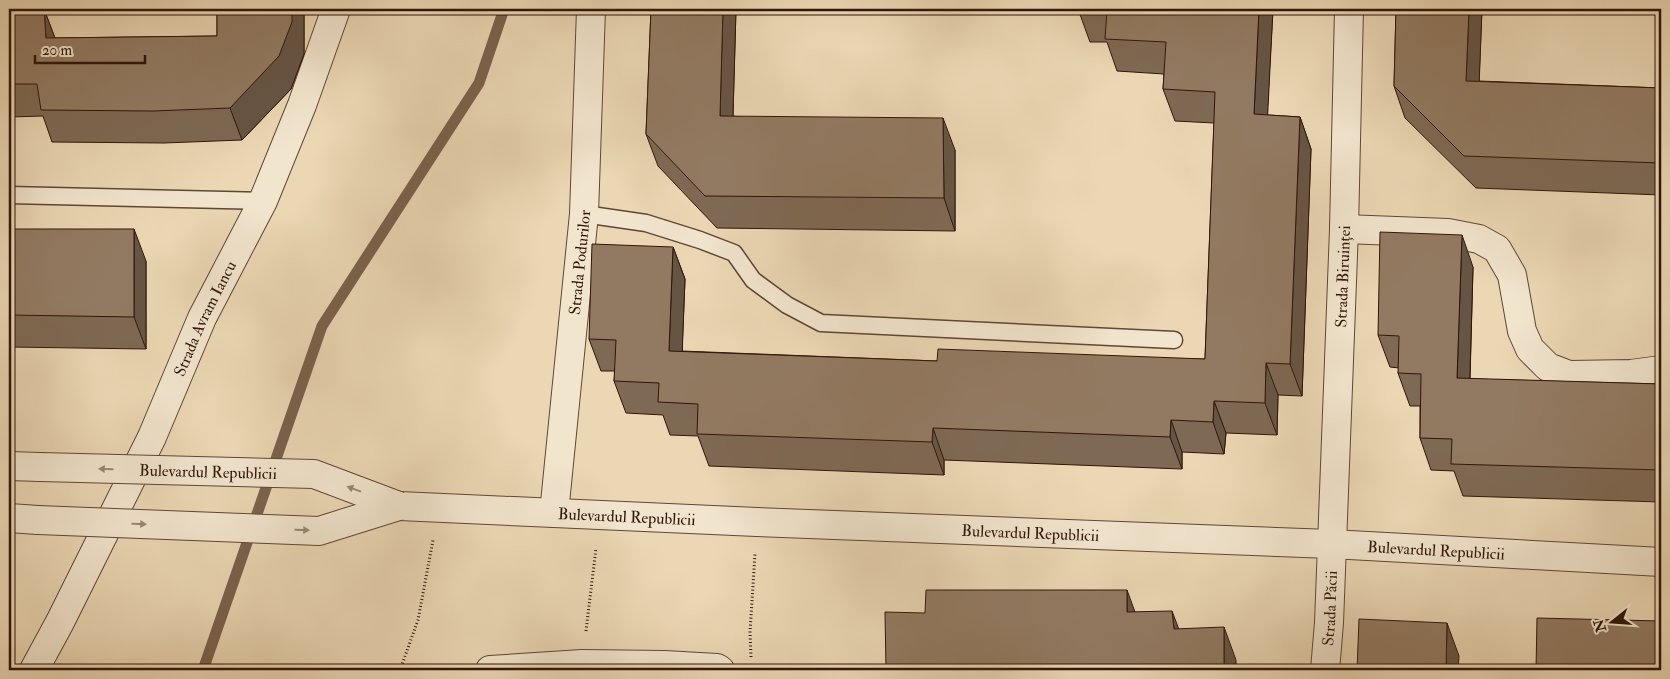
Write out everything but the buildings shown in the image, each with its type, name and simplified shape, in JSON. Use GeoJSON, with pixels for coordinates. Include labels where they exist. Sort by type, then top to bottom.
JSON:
{"type":"FeatureCollection","features":[{"type":"Feature","properties":{"kind":"street","name":"Strada Avram Iancu"},"geometry":{"type":"LineString","coordinates":[[34,670],[60,622],[152,437],[202,318],[263,201],[302,105],[336,9]]}},
{"type":"Feature","properties":{"kind":"street","name":"Strada Podurilor"},"geometry":{"type":"LineString","coordinates":[[554,513],[584,214],[591,9]]}},
{"type":"Feature","properties":{"kind":"street","name":"Strada Biruinței"},"geometry":{"type":"LineString","coordinates":[[1331,544],[1344,229],[1349,9]]}},
{"type":"Feature","properties":{"kind":"street"},"geometry":{"type":"LineString","coordinates":[[1344,229],[1448,233],[1479,239],[1497,249],[1512,275],[1522,331],[1530,349],[1548,367],[1569,376],[1631,374],[1661,370]]}},
{"type":"Feature","properties":{"kind":"street","name":"Bulevardul Republicii"},"geometry":{"type":"LineString","coordinates":[[9,466],[314,474],[399,506],[1331,544],[1661,562]]}},
{"type":"Feature","properties":{"kind":"street","name":"Bulevardul Republicii"},"geometry":{"type":"LineString","coordinates":[[9,518],[319,531],[399,506]]}},
{"type":"Feature","properties":{"kind":"street","name":"Strada Păcii"},"geometry":{"type":"LineString","coordinates":[[1325,670],[1329,623],[1331,544]]}},
{"type":"Feature","properties":{"kind":"street"},"geometry":{"type":"LineString","coordinates":[[490,670],[582,664],[664,664],[717,668],[720,670]]}},
{"type":"Feature","properties":{"kind":"lane"},"geometry":{"type":"LineString","coordinates":[[9,196],[263,201]]}},
{"type":"Feature","properties":{"kind":"lane"},"geometry":{"type":"LineString","coordinates":[[584,214],[646,223],[734,253],[753,280],[787,306],[821,323],[1174,340]]}},
{"type":"Feature","properties":{"kind":"path"},"geometry":{"type":"LineString","coordinates":[[400,670],[418,620],[440,508]]}},
{"type":"Feature","properties":{"kind":"path"},"geometry":{"type":"LineString","coordinates":[[582,664],[600,515]]}},
{"type":"Feature","properties":{"kind":"path"},"geometry":{"type":"LineString","coordinates":[[751,661],[750,632],[757,522]]}},
{"type":"Feature","properties":{"kind":"waterway"},"geometry":{"type":"LineString","coordinates":[[203,670],[322,326],[479,83],[504,9]]}}]}
